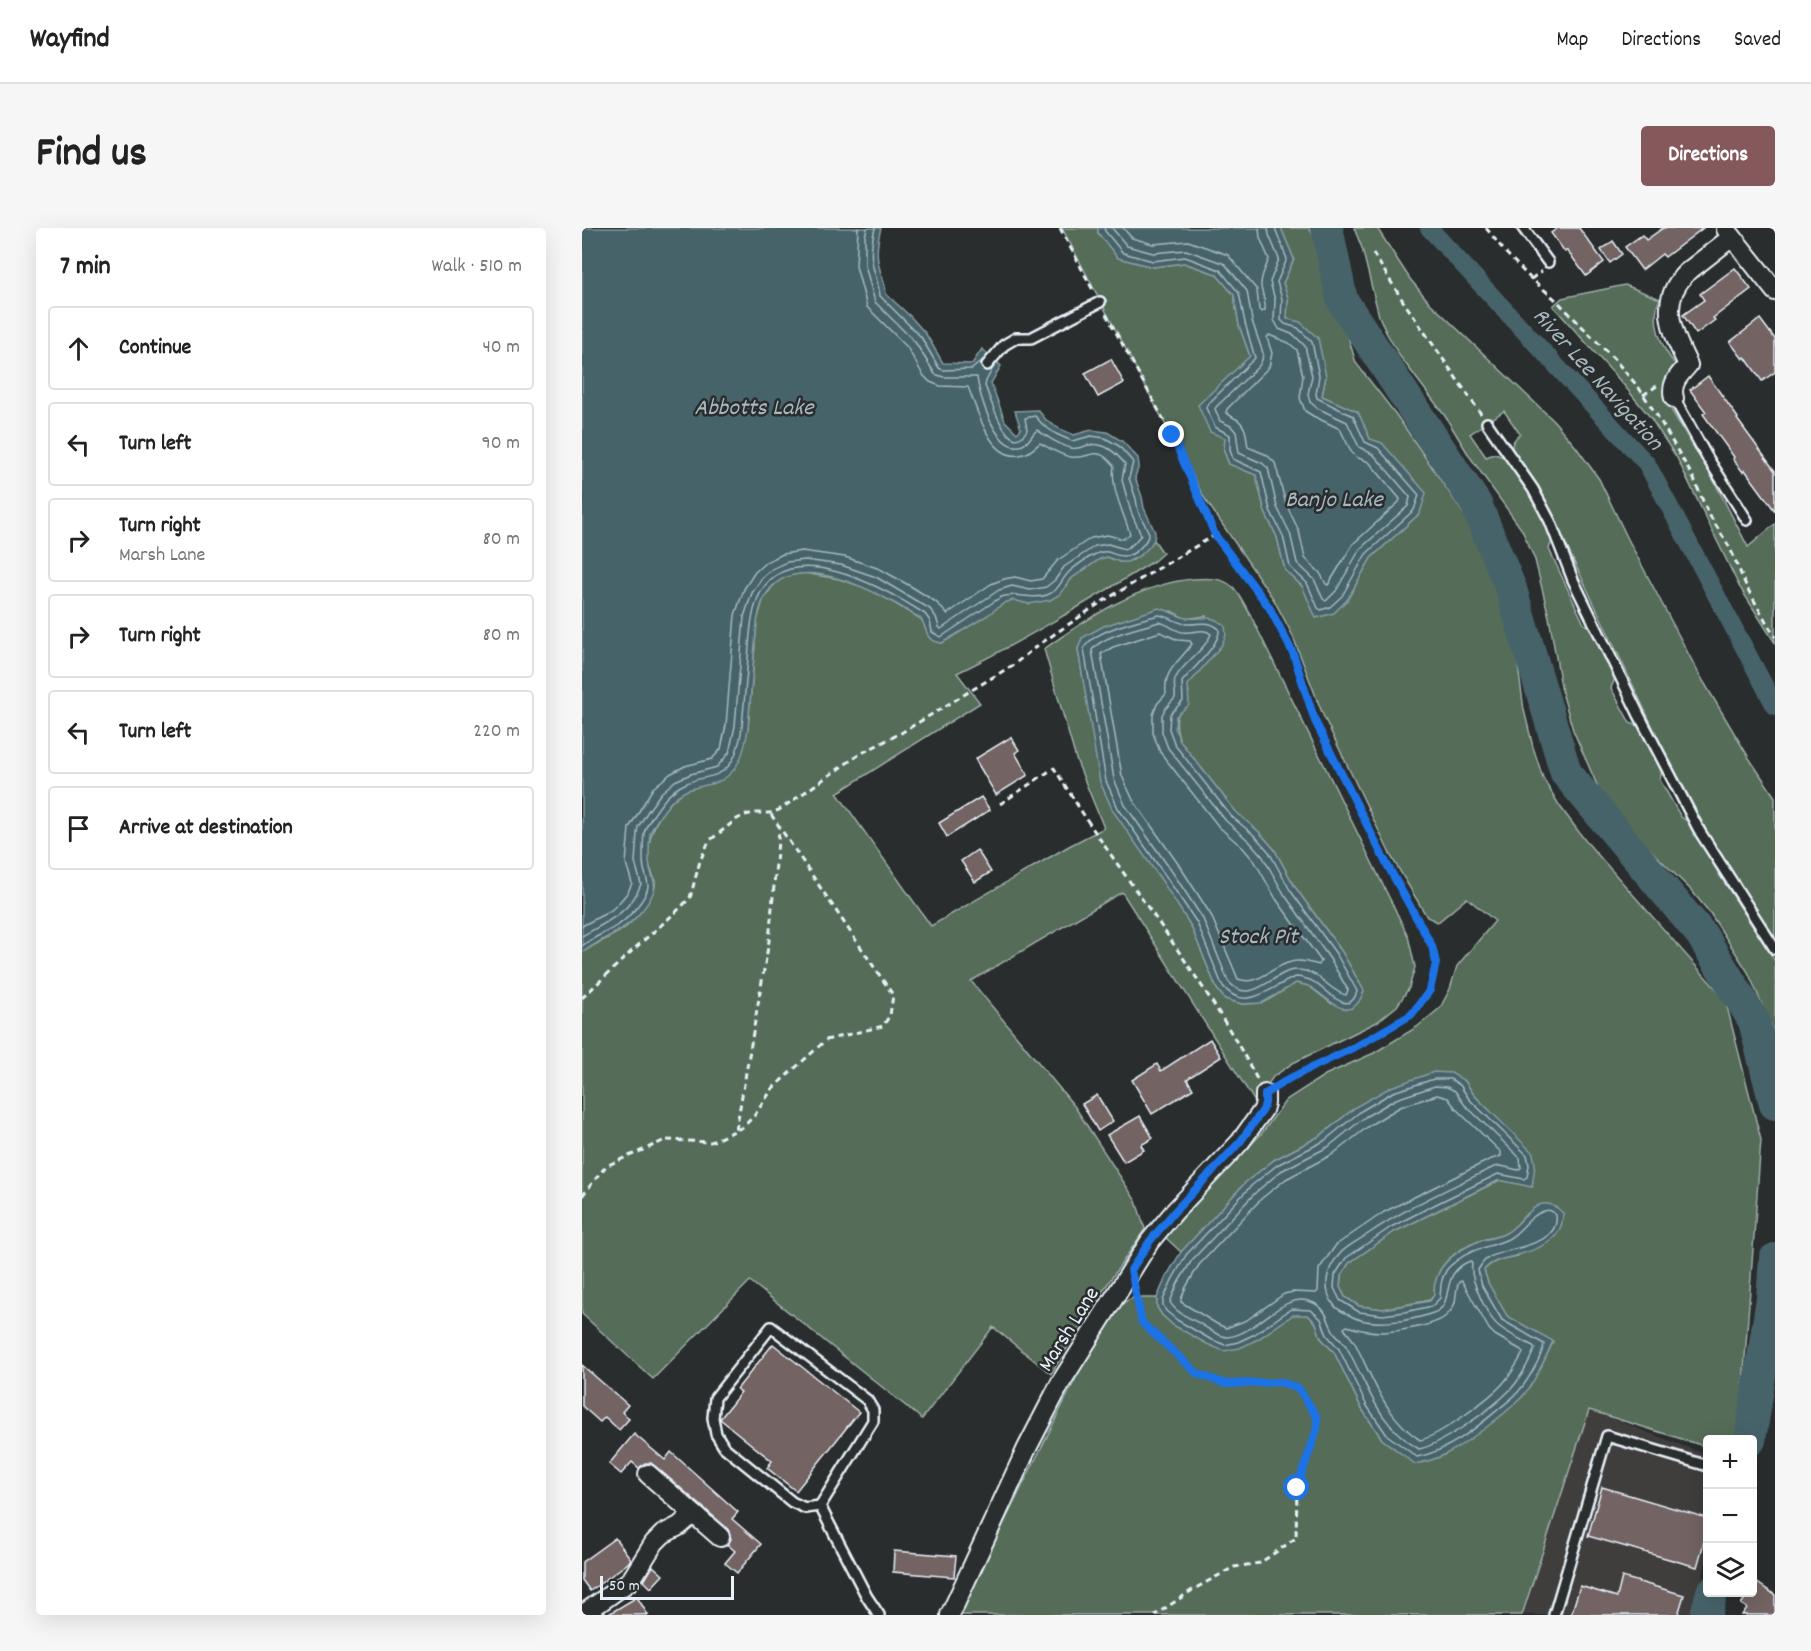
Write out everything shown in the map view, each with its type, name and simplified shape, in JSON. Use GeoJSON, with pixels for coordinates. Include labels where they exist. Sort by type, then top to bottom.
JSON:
{"type":"FeatureCollection","features":[{"type":"Feature","properties":{"kind":"street"},"geometry":{"type":"LineString","coordinates":[[1674,398],[1672,391],[1675,382],[1688,365],[1671,326],[1669,313],[1672,293],[1679,280],[1729,232],[1775,291]]}},
{"type":"Feature","properties":{"kind":"street","name":"Marsh Lane"},"geometry":{"type":"LineString","coordinates":[[950,1615],[1027,1448],[1051,1401],[1094,1328],[1150,1241],[1240,1142],[1263,1110],[1265,1094]]}},
{"type":"Feature","properties":{"kind":"street"},"geometry":{"type":"LineString","coordinates":[[648,1474],[720,1537]]}},
{"type":"Feature","properties":{"kind":"street"},"geometry":{"type":"LineString","coordinates":[[582,1615],[624,1586],[638,1571],[654,1543],[663,1534],[679,1526],[693,1514]]}},
{"type":"Feature","properties":{"kind":"lane"},"geometry":{"type":"LineString","coordinates":[[1523,228],[1548,262]]}},
{"type":"Feature","properties":{"kind":"lane"},"geometry":{"type":"LineString","coordinates":[[987,365],[1005,345],[1017,338],[1031,338],[1100,303]]}},
{"type":"Feature","properties":{"kind":"lane"},"geometry":{"type":"LineString","coordinates":[[1674,398],[1707,457],[1747,520]]}},
{"type":"Feature","properties":{"kind":"lane"},"geometry":{"type":"LineString","coordinates":[[1487,423],[1533,489],[1550,521],[1578,591],[1700,832],[1775,949]]}},
{"type":"Feature","properties":{"kind":"lane"},"geometry":{"type":"LineString","coordinates":[[771,1326],[867,1400],[873,1410],[873,1420],[820,1506],[805,1508],[792,1502],[724,1447],[716,1434],[713,1418],[715,1398],[771,1326]]}},
{"type":"Feature","properties":{"kind":"lane"},"geometry":{"type":"LineString","coordinates":[[1554,1615],[1607,1437],[1703,1465]]}},
{"type":"Feature","properties":{"kind":"lane"},"geometry":{"type":"LineString","coordinates":[[820,1506],[867,1597],[879,1615]]}},
{"type":"Feature","properties":{"kind":"path"},"geometry":{"type":"LineString","coordinates":[[1000,804],[1054,768],[1102,842],[1196,976],[1242,1049],[1265,1094],[1290,1078],[1357,1046],[1411,1015],[1430,990],[1436,963],[1432,946],[1384,859],[1315,721],[1293,653],[1269,607],[1215,535],[1172,435],[1059,228]]}},
{"type":"Feature","properties":{"kind":"path"},"geometry":{"type":"LineString","coordinates":[[1486,228],[1527,275],[1556,300],[1639,388],[1694,479],[1707,511],[1730,548],[1747,588],[1775,637]]}},
{"type":"Feature","properties":{"kind":"path"},"geometry":{"type":"LineString","coordinates":[[1373,253],[1403,301],[1487,423]]}},
{"type":"Feature","properties":{"kind":"path"},"geometry":{"type":"LineString","coordinates":[[582,998],[690,898],[700,861],[709,841],[737,819],[745,815],[779,810],[860,754],[901,733],[1013,665],[1100,603],[1215,535]]}},
{"type":"Feature","properties":{"kind":"path"},"geometry":{"type":"LineString","coordinates":[[582,1196],[606,1166],[665,1140],[711,1142],[743,1127],[754,1116],[773,1088],[826,1040],[883,1026],[890,1015],[893,995],[770,813]]}},
{"type":"Feature","properties":{"kind":"path"},"geometry":{"type":"LineString","coordinates":[[736,1130],[769,940],[779,828]]}},
{"type":"Feature","properties":{"kind":"path"},"geometry":{"type":"LineString","coordinates":[[1131,1270],[1142,1323],[1198,1374],[1226,1384],[1281,1382],[1299,1389],[1317,1417],[1317,1429],[1297,1488],[1296,1538],[1260,1563],[1234,1567],[1194,1589],[1155,1615]]}},
{"type":"Feature","properties":{"kind":"shaded area"},"geometry":{"type":"Polygon","coordinates":[[[1589,1410],[1703,1453],[1703,1574],[1693,1615],[1522,1615],[1589,1410]]]}},
{"type":"Feature","properties":{"kind":"green space"},"geometry":{"type":"Polygon","coordinates":[[[1062,228],[1098,228],[1098,233],[1119,258],[1153,267],[1184,263],[1216,274],[1234,295],[1239,325],[1250,356],[1225,438],[1224,451],[1229,464],[1256,475],[1265,512],[1277,537],[1285,570],[1302,586],[1347,600],[1371,558],[1420,513],[1370,439],[1358,412],[1322,396],[1326,376],[1287,319],[1288,298],[1283,283],[1294,259],[1281,228],[1309,228],[1322,251],[1356,363],[1397,416],[1477,533],[1496,565],[1510,608],[1524,710],[1543,778],[1584,839],[1725,999],[1761,1140],[1739,1435],[1703,1435],[1703,1446],[1589,1410],[1522,1615],[958,1615],[1082,1366],[1119,1305],[1132,1298],[1157,1298],[1157,1307],[1162,1315],[1173,1325],[1190,1334],[1258,1339],[1293,1314],[1308,1315],[1316,1323],[1321,1338],[1334,1352],[1362,1409],[1382,1439],[1399,1452],[1487,1426],[1522,1397],[1541,1367],[1553,1342],[1507,1316],[1488,1283],[1484,1270],[1495,1262],[1518,1256],[1527,1213],[1507,1233],[1479,1241],[1462,1249],[1447,1261],[1437,1276],[1434,1295],[1430,1300],[1383,1309],[1359,1306],[1345,1297],[1340,1287],[1341,1276],[1349,1263],[1394,1232],[1500,1180],[1532,1186],[1488,1109],[1474,1095],[1465,1081],[1357,1106],[1320,1136],[1274,1160],[1246,1182],[1181,1252],[1165,1237],[1262,1133],[1286,1100],[1325,1075],[1374,1053],[1417,1027],[1440,1008],[1450,989],[1457,966],[1495,921],[1467,898],[1438,922],[1427,917],[1391,856],[1323,715],[1292,634],[1274,600],[1203,496],[1062,228]]]}},
{"type":"Feature","properties":{"kind":"green space"},"geometry":{"type":"Polygon","coordinates":[[[1354,228],[1377,228],[1410,279],[1429,302],[1554,421],[1576,447],[1599,479],[1699,674],[1775,797],[1775,941],[1705,828],[1661,744],[1557,526],[1512,451],[1513,441],[1520,434],[1504,411],[1470,434],[1486,457],[1494,454],[1505,457],[1529,492],[1553,538],[1549,549],[1584,624],[1593,628],[1616,676],[1611,688],[1630,723],[1641,727],[1662,769],[1660,780],[1681,817],[1690,823],[1719,874],[1775,961],[1775,1034],[1748,972],[1710,913],[1691,890],[1616,816],[1600,792],[1573,730],[1562,692],[1549,617],[1535,560],[1522,530],[1470,457],[1445,416],[1399,355],[1386,332],[1379,316],[1362,248],[1354,228]]]}},
{"type":"Feature","properties":{"kind":"green space"},"geometry":{"type":"Polygon","coordinates":[[[1625,285],[1660,299],[1656,316],[1659,334],[1676,365],[1664,384],[1664,398],[1713,479],[1748,547],[1775,524],[1775,643],[1739,586],[1677,458],[1650,417],[1553,306],[1562,298],[1625,285]]]}},
{"type":"Feature","properties":{"kind":"green space"},"geometry":{"type":"Polygon","coordinates":[[[1154,540],[1163,553],[1154,561],[1057,620],[957,673],[980,703],[837,793],[931,926],[1104,828],[1076,759],[1044,649],[1096,615],[1134,595],[1173,582],[1208,578],[1224,581],[1236,590],[1250,614],[1408,936],[1415,967],[1409,988],[1397,1006],[1377,1022],[1293,1063],[1273,1077],[1255,1102],[1122,892],[971,981],[1075,1107],[1136,1201],[1145,1229],[1100,1295],[1051,1374],[993,1327],[922,1419],[750,1281],[653,1379],[582,1314],[582,953],[622,930],[644,906],[655,887],[648,854],[652,833],[661,814],[683,792],[714,783],[748,728],[757,621],[763,600],[772,587],[781,579],[791,575],[804,573],[839,579],[872,590],[921,619],[925,628],[942,643],[1004,603],[1013,599],[1029,604],[1066,587],[1072,578],[1100,559],[1107,557],[1120,562],[1133,560],[1154,540]],[[1171,611],[1082,638],[1078,649],[1101,783],[1191,926],[1217,989],[1225,999],[1242,1004],[1263,1003],[1296,983],[1309,986],[1332,1004],[1364,991],[1342,952],[1295,887],[1274,849],[1236,812],[1180,741],[1176,727],[1177,716],[1189,692],[1187,685],[1200,669],[1206,616],[1186,619],[1171,611]]]}},
{"type":"Feature","properties":{"kind":"water","name":"Abbotts Lake"},"geometry":{"type":"Polygon","coordinates":[[[582,228],[881,228],[878,257],[886,294],[926,334],[943,363],[972,364],[982,349],[1001,366],[991,383],[1005,421],[1017,433],[1021,429],[1015,411],[1038,410],[1046,420],[1074,435],[1091,430],[1107,432],[1122,441],[1138,458],[1139,466],[1135,477],[1144,508],[1155,532],[1154,540],[1141,555],[1127,562],[1107,557],[1100,559],[1072,578],[1059,595],[1050,600],[1029,604],[1013,600],[1004,603],[942,643],[929,637],[921,619],[863,587],[816,574],[794,575],[776,583],[763,600],[759,613],[748,728],[739,761],[730,774],[723,779],[686,791],[670,803],[650,834],[649,861],[654,891],[647,904],[625,927],[582,953],[582,228]]]}},
{"type":"Feature","properties":{"kind":"water","name":"Banjo Lake"},"geometry":{"type":"Polygon","coordinates":[[[1098,228],[1281,228],[1294,259],[1283,283],[1288,298],[1287,319],[1300,322],[1318,338],[1326,376],[1322,396],[1358,412],[1370,439],[1382,443],[1426,493],[1420,513],[1371,558],[1347,600],[1334,613],[1316,618],[1302,586],[1285,570],[1277,537],[1265,512],[1256,475],[1229,464],[1224,451],[1225,438],[1210,432],[1198,405],[1250,356],[1239,325],[1234,295],[1216,274],[1184,263],[1153,267],[1118,258],[1098,233],[1098,228]]]}},
{"type":"Feature","properties":{"kind":"water","name":"Stock Pit"},"geometry":{"type":"Polygon","coordinates":[[[1159,608],[1184,618],[1211,618],[1225,626],[1226,635],[1221,646],[1188,685],[1189,705],[1176,716],[1175,729],[1180,741],[1236,812],[1274,849],[1295,887],[1342,952],[1364,991],[1352,1008],[1339,1007],[1308,986],[1296,983],[1262,1003],[1242,1004],[1225,999],[1217,989],[1191,926],[1113,811],[1100,782],[1078,649],[1082,638],[1104,626],[1159,608]]]}},
{"type":"Feature","properties":{"kind":"water"},"geometry":{"type":"Polygon","coordinates":[[[1434,1072],[1451,1073],[1465,1081],[1474,1095],[1533,1153],[1535,1165],[1532,1187],[1499,1180],[1394,1232],[1349,1263],[1341,1276],[1340,1287],[1345,1297],[1359,1306],[1383,1309],[1430,1301],[1434,1295],[1441,1269],[1460,1251],[1477,1242],[1504,1234],[1538,1205],[1554,1206],[1563,1213],[1559,1230],[1550,1242],[1496,1261],[1484,1270],[1488,1283],[1507,1316],[1553,1341],[1535,1379],[1521,1398],[1474,1436],[1442,1456],[1415,1464],[1382,1439],[1362,1409],[1334,1352],[1321,1338],[1316,1323],[1308,1315],[1293,1315],[1258,1339],[1240,1348],[1224,1351],[1173,1325],[1157,1307],[1157,1298],[1181,1252],[1246,1182],[1274,1160],[1320,1136],[1357,1106],[1391,1087],[1434,1072]]]}},
{"type":"Feature","properties":{"kind":"building"},"geometry":{"type":"Polygon","coordinates":[[[1558,228],[1579,228],[1604,262],[1586,276],[1551,233],[1558,228]]]}},
{"type":"Feature","properties":{"kind":"building"},"geometry":{"type":"Polygon","coordinates":[[[1663,228],[1703,228],[1665,257],[1662,254],[1642,270],[1625,247],[1642,235],[1646,240],[1663,228]]]}},
{"type":"Feature","properties":{"kind":"building"},"geometry":{"type":"Polygon","coordinates":[[[1613,241],[1622,254],[1610,263],[1601,250],[1613,241]]]}},
{"type":"Feature","properties":{"kind":"building"},"geometry":{"type":"Polygon","coordinates":[[[1735,268],[1751,289],[1696,334],[1683,315],[1704,300],[1700,294],[1735,268]]]}},
{"type":"Feature","properties":{"kind":"building"},"geometry":{"type":"Polygon","coordinates":[[[1760,319],[1775,339],[1775,372],[1762,381],[1745,357],[1743,359],[1730,342],[1760,319]]]}},
{"type":"Feature","properties":{"kind":"building"},"geometry":{"type":"Polygon","coordinates":[[[1111,359],[1124,383],[1098,397],[1085,373],[1111,359]]]}},
{"type":"Feature","properties":{"kind":"building"},"geometry":{"type":"Polygon","coordinates":[[[1708,376],[1775,471],[1775,511],[1745,470],[1743,472],[1733,459],[1734,457],[1703,414],[1706,412],[1690,390],[1708,376]]]}},
{"type":"Feature","properties":{"kind":"building"},"geometry":{"type":"Polygon","coordinates":[[[1011,737],[1019,750],[1015,753],[1028,775],[996,795],[975,759],[1011,737]]]}},
{"type":"Feature","properties":{"kind":"building"},"geometry":{"type":"Polygon","coordinates":[[[981,797],[990,810],[947,837],[939,823],[981,797]]]}},
{"type":"Feature","properties":{"kind":"building"},"geometry":{"type":"Polygon","coordinates":[[[977,850],[991,872],[975,882],[961,861],[977,850]]]}},
{"type":"Feature","properties":{"kind":"building"},"geometry":{"type":"Polygon","coordinates":[[[1210,1039],[1221,1057],[1187,1079],[1193,1089],[1152,1114],[1132,1080],[1157,1064],[1161,1071],[1210,1039]]]}},
{"type":"Feature","properties":{"kind":"building"},"geometry":{"type":"Polygon","coordinates":[[[1097,1095],[1113,1121],[1098,1131],[1082,1104],[1097,1095]]]}},
{"type":"Feature","properties":{"kind":"building"},"geometry":{"type":"Polygon","coordinates":[[[1140,1116],[1153,1138],[1141,1145],[1144,1150],[1124,1162],[1107,1135],[1140,1116]]]}},
{"type":"Feature","properties":{"kind":"building"},"geometry":{"type":"Polygon","coordinates":[[[773,1344],[859,1412],[796,1491],[767,1468],[772,1461],[720,1419],[741,1392],[737,1389],[773,1344]]]}},
{"type":"Feature","properties":{"kind":"building"},"geometry":{"type":"Polygon","coordinates":[[[582,1365],[628,1405],[622,1412],[629,1419],[619,1430],[605,1417],[600,1422],[582,1406],[582,1365]]]}},
{"type":"Feature","properties":{"kind":"building"},"geometry":{"type":"Polygon","coordinates":[[[634,1434],[665,1460],[671,1452],[738,1512],[732,1519],[761,1544],[737,1573],[725,1563],[735,1551],[728,1545],[731,1539],[728,1529],[655,1466],[645,1463],[639,1468],[632,1462],[621,1474],[609,1464],[634,1434]]]}},
{"type":"Feature","properties":{"kind":"building"},"geometry":{"type":"Polygon","coordinates":[[[1602,1487],[1703,1517],[1703,1546],[1697,1567],[1588,1536],[1602,1487]]]}},
{"type":"Feature","properties":{"kind":"building"},"geometry":{"type":"Polygon","coordinates":[[[615,1538],[631,1559],[590,1591],[582,1580],[582,1562],[615,1538]]]}},
{"type":"Feature","properties":{"kind":"building"},"geometry":{"type":"Polygon","coordinates":[[[894,1551],[956,1556],[954,1577],[893,1572],[894,1551]]]}},
{"type":"Feature","properties":{"kind":"building"},"geometry":{"type":"Polygon","coordinates":[[[653,1566],[663,1575],[651,1588],[644,1581],[653,1566]]]}},
{"type":"Feature","properties":{"kind":"building"},"geometry":{"type":"Polygon","coordinates":[[[1622,1577],[1684,1595],[1678,1615],[1571,1615],[1580,1586],[1617,1597],[1622,1577]]]}},
{"type":"Feature","properties":{"kind":"building"},"geometry":{"type":"Polygon","coordinates":[[[1757,1583],[1775,1595],[1775,1615],[1742,1615],[1747,1608],[1741,1604],[1746,1597],[1757,1597],[1757,1583]]]}},
{"type":"Feature","properties":{"kind":"building"},"geometry":{"type":"Polygon","coordinates":[[[637,1597],[648,1615],[607,1615],[637,1597]]]}},
{"type":"Feature","properties":{"kind":"waterway"},"geometry":{"type":"LineString","coordinates":[[1327,228],[1342,300],[1476,504],[1511,589],[1566,773],[1701,934],[1754,1021],[1775,1104]]}},
{"type":"Feature","properties":{"kind":"waterway","name":"River Lee Navigation"},"geometry":{"type":"LineString","coordinates":[[1429,228],[1647,464],[1775,706]]}},
{"type":"Feature","properties":{"kind":"waterway"},"geometry":{"type":"LineString","coordinates":[[1751,1435],[1772,1299],[1775,1259]]}},
{"type":"Feature","properties":{"kind":"waterway"},"geometry":{"type":"LineString","coordinates":[[1706,1615],[1711,1597]]}},
{"type":"Feature","properties":{"kind":"route"},"geometry":{"type":"LineString","coordinates":[[1172,435],[1215,535],[1269,607],[1293,653],[1315,721],[1384,859],[1432,946],[1436,963],[1430,990],[1411,1015],[1357,1046],[1290,1078],[1265,1094],[1263,1110],[1240,1142],[1174,1212],[1150,1241],[1131,1270],[1142,1323],[1198,1374],[1226,1384],[1281,1382],[1299,1389],[1317,1417],[1317,1429],[1297,1488]]}}]}
